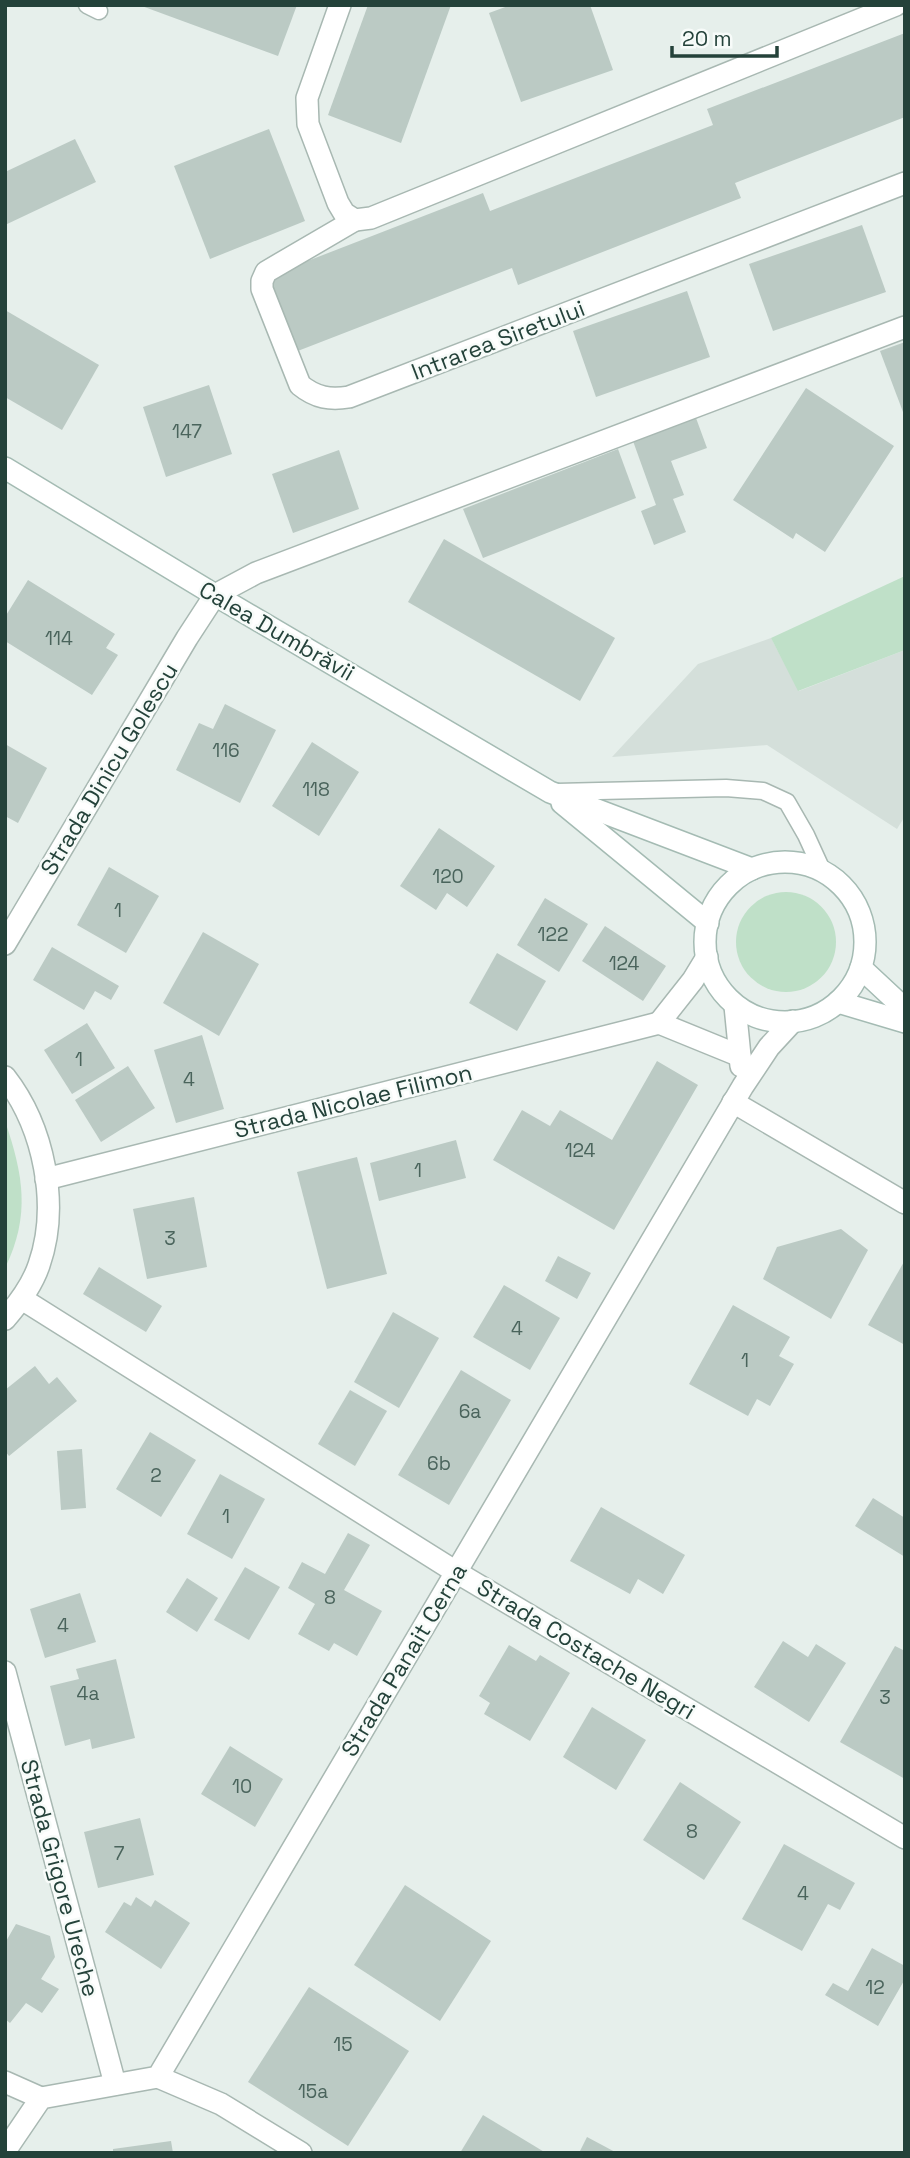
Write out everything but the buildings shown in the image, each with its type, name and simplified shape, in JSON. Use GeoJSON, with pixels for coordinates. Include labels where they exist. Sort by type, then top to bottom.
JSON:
{"type":"FeatureCollection","features":[{"type":"Feature","properties":{"kind":"street"},"geometry":{"type":"LineString","coordinates":[[340,5],[307,98],[306,111],[308,124],[338,203],[344,213],[355,220]]}},
{"type":"Feature","properties":{"kind":"street","name":"Intrarea Siretului"},"geometry":{"type":"LineString","coordinates":[[896,5],[370,218],[355,220],[266,272],[262,289],[300,385],[309,392],[332,400],[349,397],[905,183]]}},
{"type":"Feature","properties":{"kind":"street"},"geometry":{"type":"LineString","coordinates":[[215,595],[256,573],[905,327]]}},
{"type":"Feature","properties":{"kind":"street","name":"Calea Dumbrăvii"},"geometry":{"type":"LineString","coordinates":[[5,468],[550,792],[708,923]]}},
{"type":"Feature","properties":{"kind":"street","name":"Strada Dinicu Golescu"},"geometry":{"type":"LineString","coordinates":[[5,944],[215,595]]}},
{"type":"Feature","properties":{"kind":"street","name":"Calea Dumbrăvii"},"geometry":{"type":"LineString","coordinates":[[550,792],[752,869]]}},
{"type":"Feature","properties":{"kind":"street"},"geometry":{"type":"LineString","coordinates":[[787,861],[804,863],[822,870],[837,880],[859,910],[866,942],[861,968],[850,989],[825,1012],[793,1021],[760,1017],[735,1006],[720,988],[707,957],[708,923],[716,901],[732,882],[752,869],[787,861]]}},
{"type":"Feature","properties":{"kind":"street"},"geometry":{"type":"LineString","coordinates":[[707,957],[693,980],[659,1023],[740,1056]]}},
{"type":"Feature","properties":{"kind":"street"},"geometry":{"type":"LineString","coordinates":[[861,968],[905,1009]]}},
{"type":"Feature","properties":{"kind":"street"},"geometry":{"type":"LineString","coordinates":[[838,1002],[905,1022]]}},
{"type":"Feature","properties":{"kind":"street"},"geometry":{"type":"LineString","coordinates":[[735,1006],[740,1056],[738,1094],[905,1203]]}},
{"type":"Feature","properties":{"kind":"street","name":"Strada Panait Cerna"},"geometry":{"type":"LineString","coordinates":[[158,2077],[738,1094],[769,1046],[793,1021]]}},
{"type":"Feature","properties":{"kind":"street","name":"Strada Nicolae Filimon"},"geometry":{"type":"LineString","coordinates":[[46,1179],[659,1023]]}},
{"type":"Feature","properties":{"kind":"street"},"geometry":{"type":"LineString","coordinates":[[5,1077],[21,1097],[36,1138],[46,1179],[49,1224],[39,1267],[22,1298],[5,1320]]}},
{"type":"Feature","properties":{"kind":"street","name":"Strada Costache Negri"},"geometry":{"type":"LineString","coordinates":[[22,1298],[456,1572],[905,1838]]}},
{"type":"Feature","properties":{"kind":"street","name":"Strada Grigore Ureche"},"geometry":{"type":"LineString","coordinates":[[5,1672],[115,2084]]}},
{"type":"Feature","properties":{"kind":"street"},"geometry":{"type":"LineString","coordinates":[[5,2082],[41,2098],[158,2077],[221,2104],[301,2153]]}},
{"type":"Feature","properties":{"kind":"street"},"geometry":{"type":"LineString","coordinates":[[5,2151],[41,2098]]}},
{"type":"Feature","properties":{"kind":"lane"},"geometry":{"type":"LineString","coordinates":[[550,792],[726,788],[763,791],[786,802],[806,835],[822,870]]}},
{"type":"Feature","properties":{"kind":"shaded area"},"geometry":{"type":"Polygon","coordinates":[[[771,638],[799,691],[905,650],[905,816],[897,829],[767,745],[612,757],[698,664],[771,638]]]}},
{"type":"Feature","properties":{"kind":"green space"},"geometry":{"type":"Polygon","coordinates":[[[905,576],[905,650],[798,691],[771,638],[905,576]]]}},
{"type":"Feature","properties":{"kind":"green space"},"geometry":{"type":"Polygon","coordinates":[[[786,892],[805,896],[822,906],[832,923],[836,942],[832,961],[822,978],[805,988],[786,992],[767,988],[750,978],[740,961],[736,942],[740,923],[750,906],[767,896],[786,892]]]}},
{"type":"Feature","properties":{"kind":"green space"},"geometry":{"type":"Polygon","coordinates":[[[5,1121],[22,1194],[18,1230],[5,1268],[5,1121]]]}}]}
